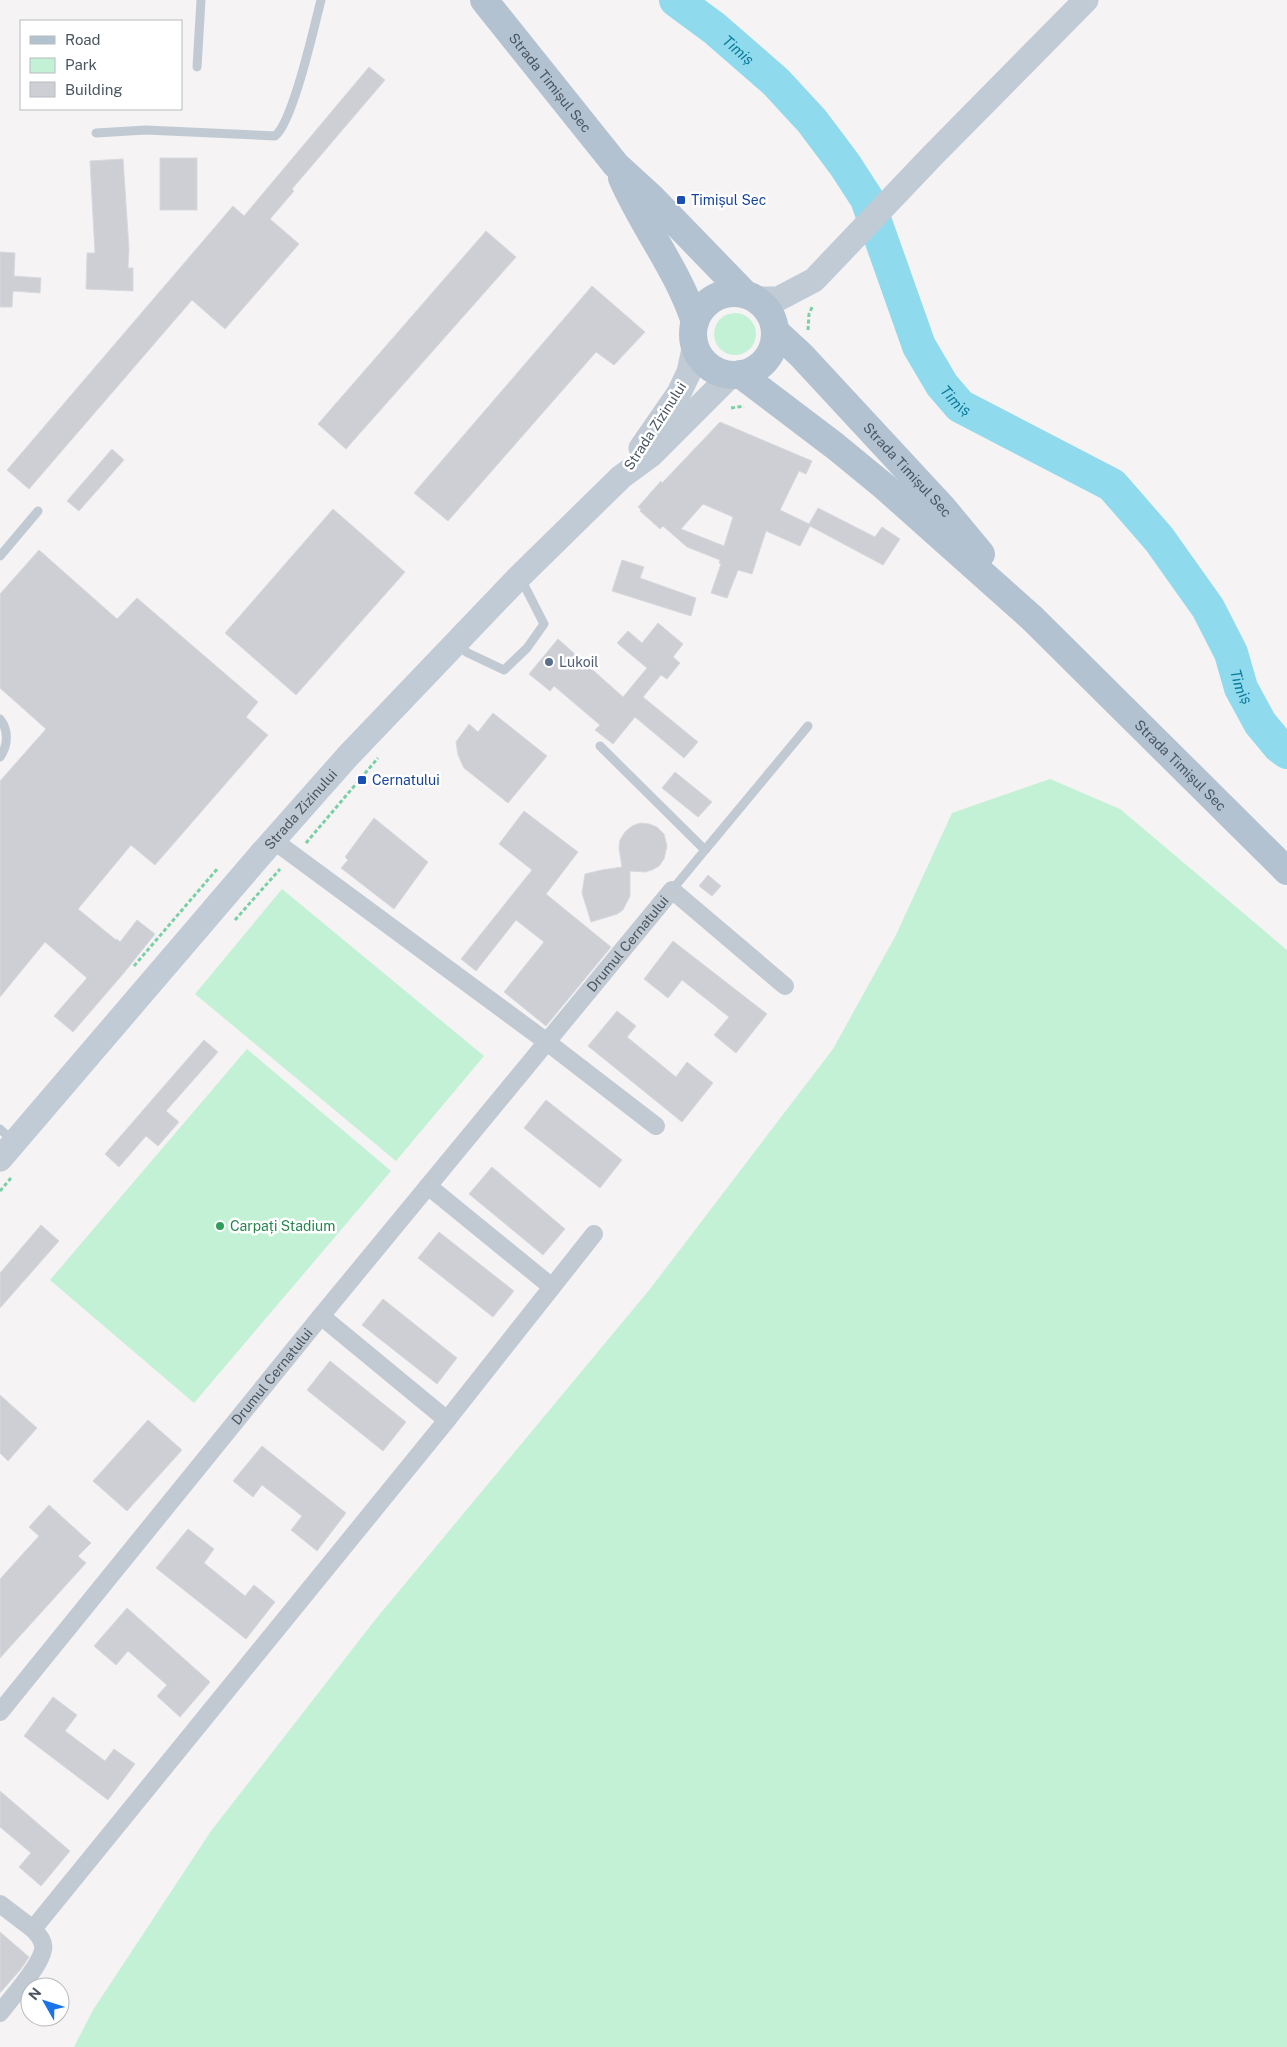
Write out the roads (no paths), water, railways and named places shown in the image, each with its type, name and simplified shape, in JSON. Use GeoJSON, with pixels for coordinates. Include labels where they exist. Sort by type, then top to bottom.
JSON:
{"type":"FeatureCollection","features":[{"type":"Feature","properties":{"kind":"main road","name":"Strada Timișul Sec"},"geometry":{"type":"LineString","coordinates":[[484,0],[616,165],[750,296]]}},
{"type":"Feature","properties":{"kind":"main road"},"geometry":{"type":"LineString","coordinates":[[774,327],[804,296],[817,277],[933,154],[1086,0]]}},
{"type":"Feature","properties":{"kind":"main road","name":"Strada Timișul Sec"},"geometry":{"type":"LineString","coordinates":[[616,165],[635,208],[687,298],[695,333]]}},
{"type":"Feature","properties":{"kind":"main road"},"geometry":{"type":"LineString","coordinates":[[750,296],[770,314],[774,327],[772,348],[763,363],[756,368],[736,374],[719,372],[708,365],[700,356],[695,333],[701,310],[709,301],[733,293],[778,299],[817,277]]}},
{"type":"Feature","properties":{"kind":"main road","name":"Strada Timișul Sec"},"geometry":{"type":"LineString","coordinates":[[774,327],[942,507],[1032,618]]}},
{"type":"Feature","properties":{"kind":"main road","name":"Strada Zizinului"},"geometry":{"type":"LineString","coordinates":[[621,477],[680,393],[689,372],[695,333]]}},
{"type":"Feature","properties":{"kind":"main road","name":"Strada Timișul Sec"},"geometry":{"type":"LineString","coordinates":[[736,374],[836,446],[1032,618],[1287,871]]}},
{"type":"Feature","properties":{"kind":"main road","name":"Strada Zizinului"},"geometry":{"type":"LineString","coordinates":[[5,1143],[347,757],[454,644],[621,477],[651,456],[736,374]]}},
{"type":"Feature","properties":{"kind":"street"},"geometry":{"type":"LineString","coordinates":[[273,840],[547,1042],[656,1126]]}},
{"type":"Feature","properties":{"kind":"street","name":"Drumul Cernatului"},"geometry":{"type":"LineString","coordinates":[[0,1712],[321,1316],[672,890],[785,986]]}},
{"type":"Feature","properties":{"kind":"street"},"geometry":{"type":"LineString","coordinates":[[428,1186],[552,1287]]}},
{"type":"Feature","properties":{"kind":"street"},"geometry":{"type":"LineString","coordinates":[[33,1929],[447,1420],[594,1234]]}},
{"type":"Feature","properties":{"kind":"street"},"geometry":{"type":"LineString","coordinates":[[321,1316],[447,1420]]}},
{"type":"Feature","properties":{"kind":"street"},"geometry":{"type":"LineString","coordinates":[[0,1904],[33,1929],[41,1938],[44,1950],[35,1968],[0,2013]]}},
{"type":"Feature","properties":{"kind":"lane"},"geometry":{"type":"LineString","coordinates":[[197,67],[202,0]]}},
{"type":"Feature","properties":{"kind":"lane"},"geometry":{"type":"LineString","coordinates":[[96,133],[146,130],[275,136],[281,131],[289,113],[321,0]]}},
{"type":"Feature","properties":{"kind":"lane"},"geometry":{"type":"LineString","coordinates":[[0,556],[38,511]]}},
{"type":"Feature","properties":{"kind":"lane"},"geometry":{"type":"LineString","coordinates":[[454,644],[468,653],[504,670],[527,648],[544,624],[520,576]]}},
{"type":"Feature","properties":{"kind":"lane"},"geometry":{"type":"LineString","coordinates":[[0,718],[5,726],[7,740],[6,747],[0,757]]}},
{"type":"Feature","properties":{"kind":"lane"},"geometry":{"type":"LineString","coordinates":[[672,890],[808,726]]}},
{"type":"Feature","properties":{"kind":"lane"},"geometry":{"type":"LineString","coordinates":[[600,746],[705,850]]}},
{"type":"Feature","properties":{"kind":"waterway","name":"Timiș"},"geometry":{"type":"LineString","coordinates":[[676,0],[714,28],[776,82],[812,121],[845,165],[867,199],[919,346],[942,385],[960,406],[1112,485],[1159,539],[1208,608],[1231,653],[1241,688],[1260,723],[1279,746],[1287,752]]}},
{"type":"Feature","properties":{"kind":"place","name":"Timișul Sec"},"geometry":{"type":"Point","coordinates":[681,200]}},
{"type":"Feature","properties":{"kind":"place","name":"Lukoil"},"geometry":{"type":"Point","coordinates":[549,662]}},
{"type":"Feature","properties":{"kind":"place","name":"Cernatului"},"geometry":{"type":"Point","coordinates":[362,780]}},
{"type":"Feature","properties":{"kind":"place","name":"Carpați Stadium"},"geometry":{"type":"Point","coordinates":[220,1226]}}]}
